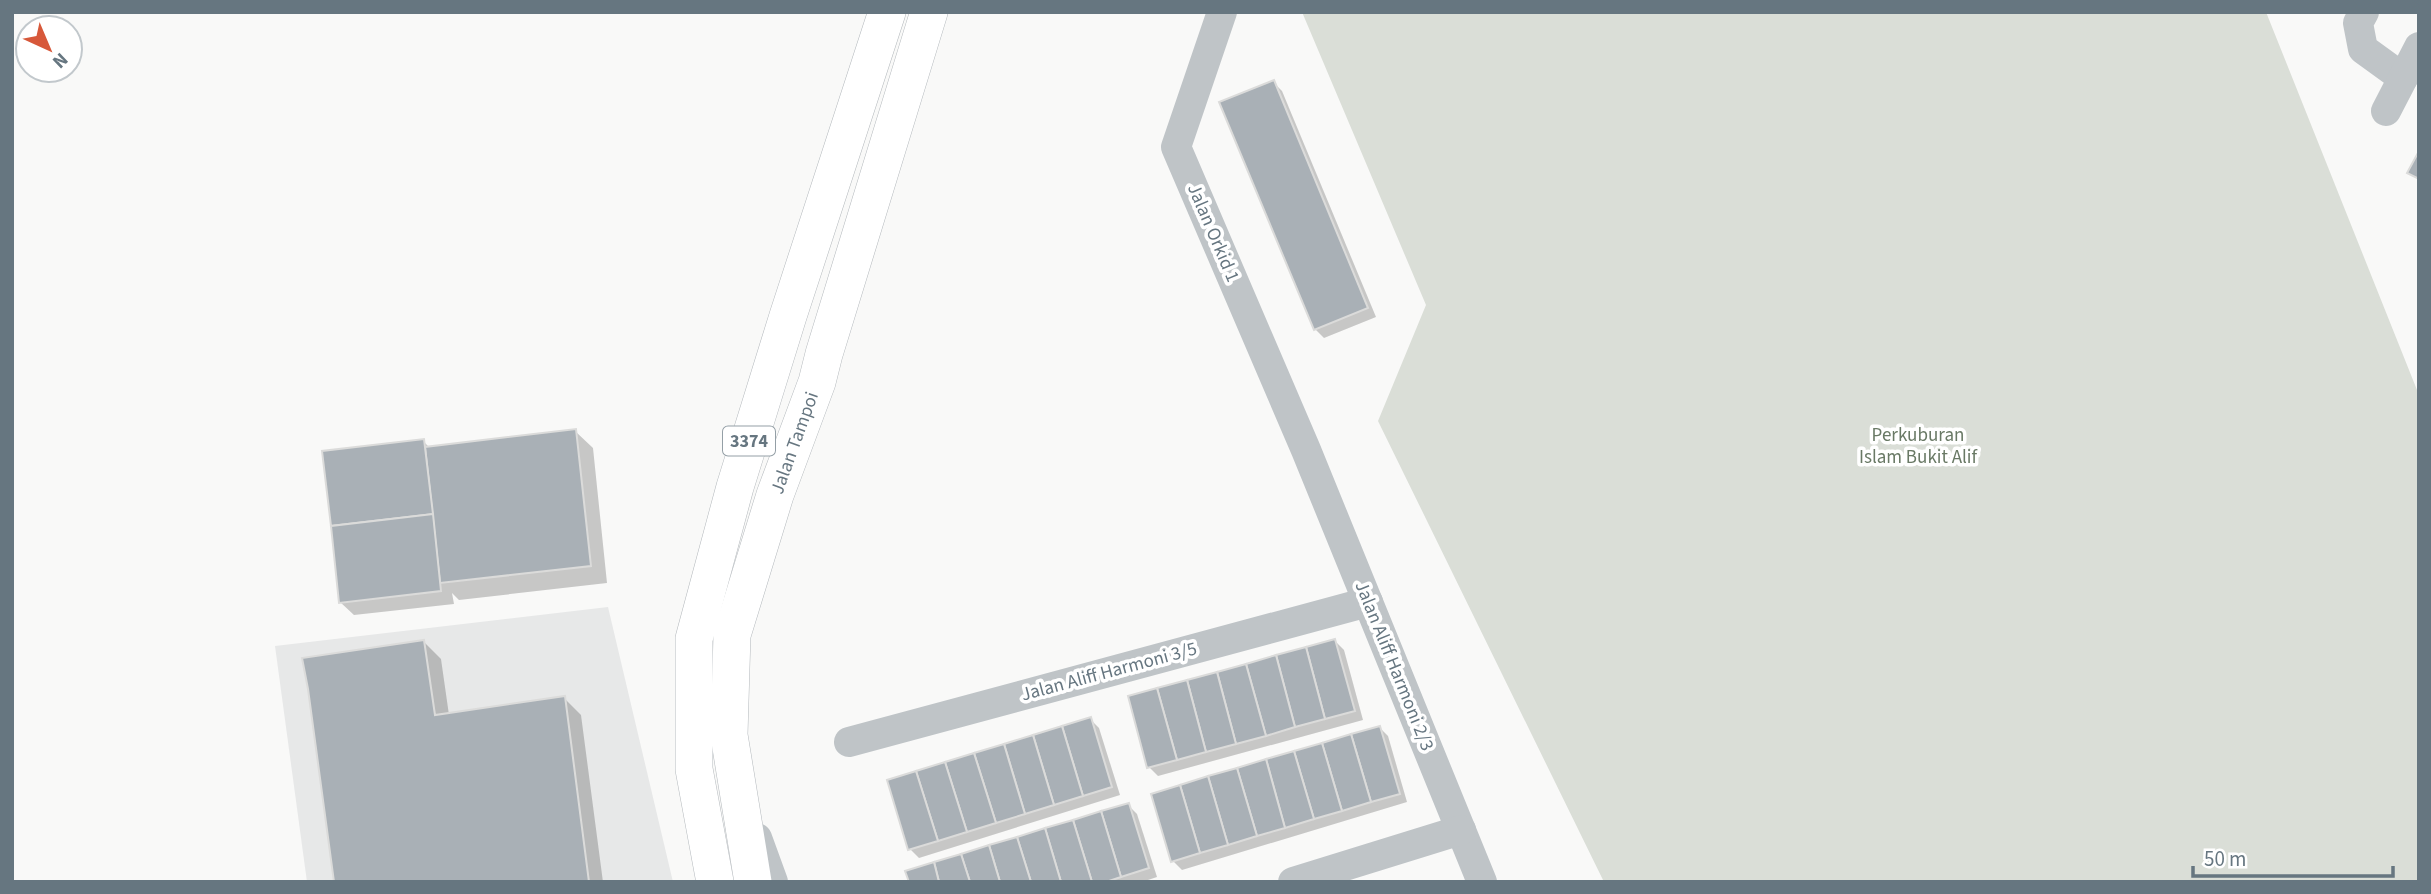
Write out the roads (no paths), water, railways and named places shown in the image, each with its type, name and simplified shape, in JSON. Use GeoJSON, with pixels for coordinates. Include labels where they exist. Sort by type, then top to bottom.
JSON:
{"type":"FeatureCollection","features":[{"type":"Feature","properties":{"kind":"main road","name":"3374"},"geometry":{"type":"LineString","coordinates":[[715,882],[694,769],[694,639],[735,487],[775,356],[887,12]]}},
{"type":"Feature","properties":{"kind":"main road","name":"Jalan Tampoi"},"geometry":{"type":"LineString","coordinates":[[753,882],[729,735],[732,635],[775,495],[817,382],[929,12]]}},
{"type":"Feature","properties":{"kind":"street","name":"Jalan Orkid 1"},"geometry":{"type":"LineString","coordinates":[[1222,12],[1176,147],[1306,450]]}},
{"type":"Feature","properties":{"kind":"street"},"geometry":{"type":"LineString","coordinates":[[2364,12],[2358,23],[2363,49],[2403,78]]}},
{"type":"Feature","properties":{"kind":"street"},"geometry":{"type":"LineString","coordinates":[[2386,111],[2419,47]]}},
{"type":"Feature","properties":{"kind":"street","name":"Jalan Aliff Harmoni 2/3"},"geometry":{"type":"LineString","coordinates":[[1306,450],[1482,882]]}},
{"type":"Feature","properties":{"kind":"street","name":"Jalan Aliff Harmoni 3/5"},"geometry":{"type":"LineString","coordinates":[[849,742],[1368,602]]}},
{"type":"Feature","properties":{"kind":"street"},"geometry":{"type":"LineString","coordinates":[[736,782],[773,882]]}},
{"type":"Feature","properties":{"kind":"street"},"geometry":{"type":"LineString","coordinates":[[1293,882],[1461,830]]}},
{"type":"Feature","properties":{"kind":"park label","name":"Perkuburan Islam Bukit Alif"},"geometry":{"type":"Point","coordinates":[1918,446]}}]}
